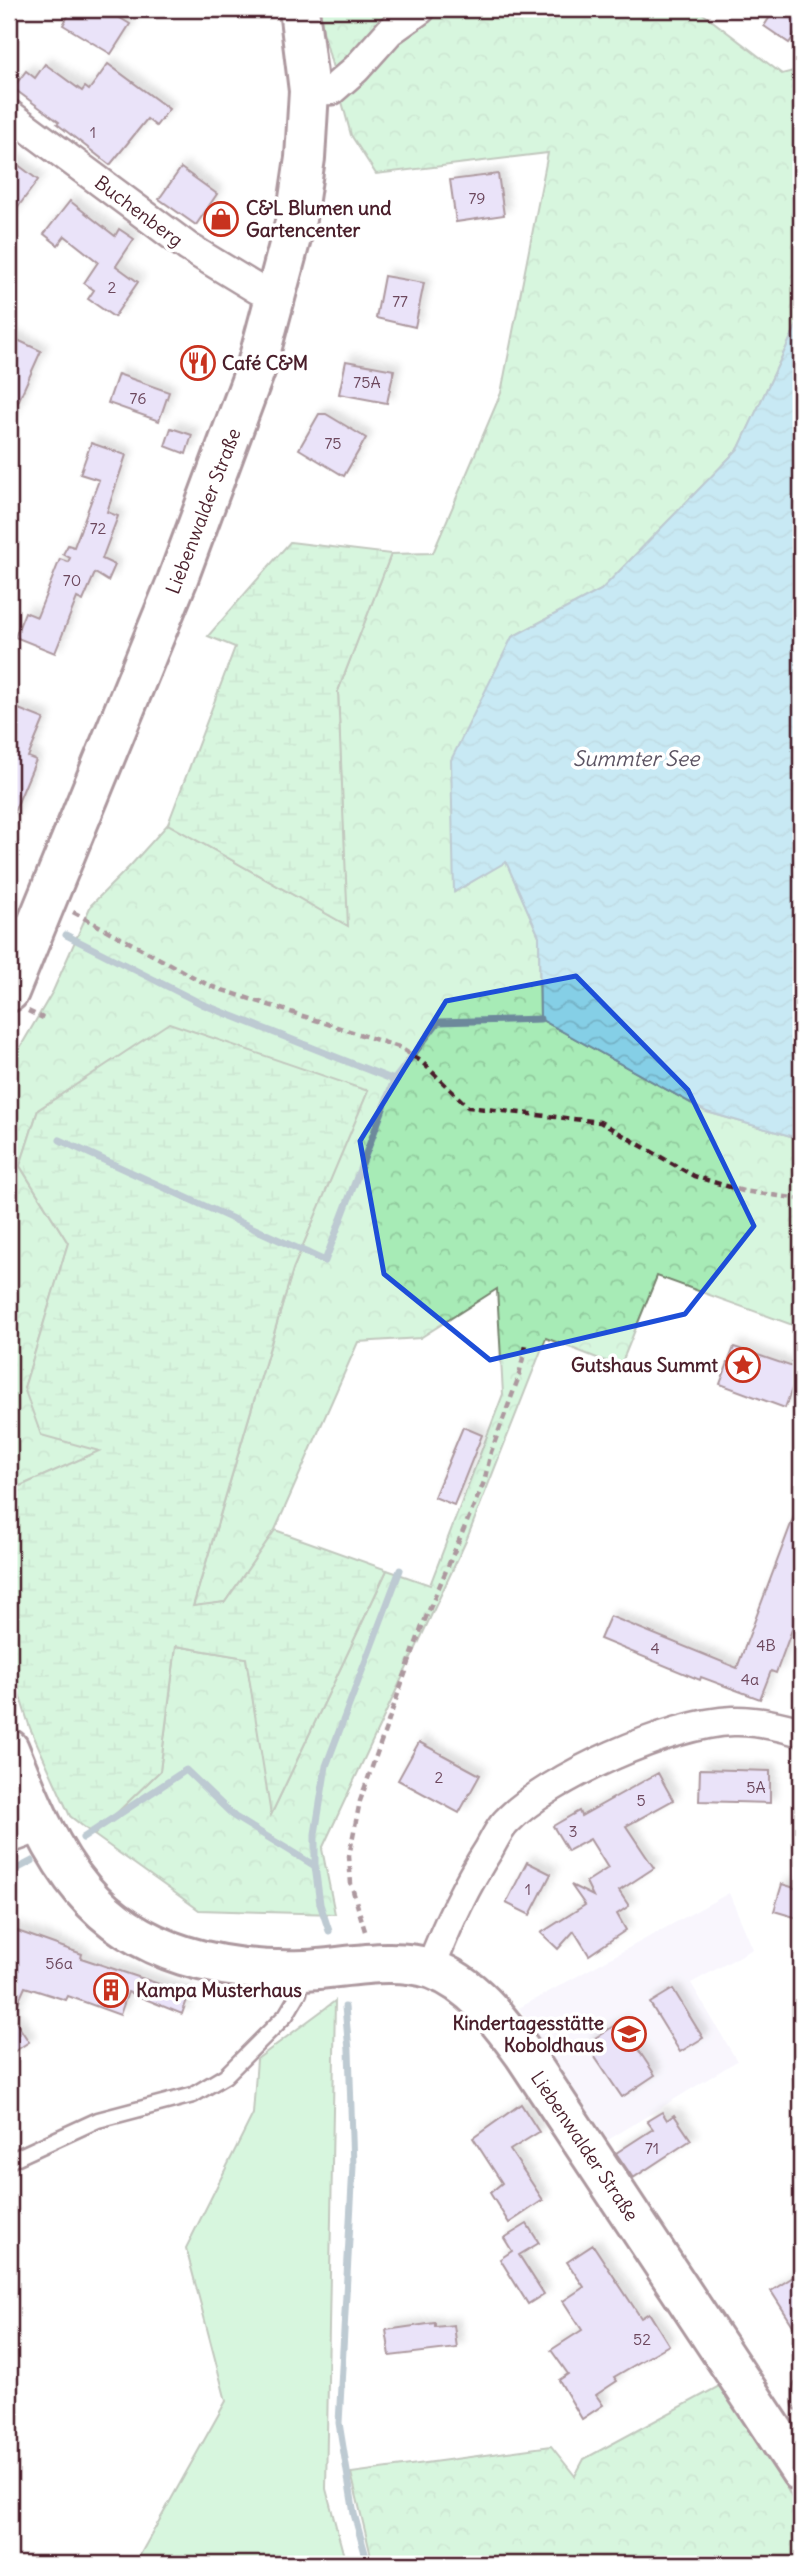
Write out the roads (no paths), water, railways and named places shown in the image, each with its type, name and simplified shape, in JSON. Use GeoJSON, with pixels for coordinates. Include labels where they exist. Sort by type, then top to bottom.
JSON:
{"type":"FeatureCollection","features":[{"type":"Feature","properties":{"kind":"main road","name":"Liebenwalder Straße"},"geometry":{"type":"LineString","coordinates":[[18,1002],[257,365],[296,219],[305,158],[309,90],[299,9]]}},
{"type":"Feature","properties":{"kind":"main road","name":"Liebenwalder Straße"},"geometry":{"type":"LineString","coordinates":[[9,1749],[16,1786],[83,1891],[109,1915],[160,1947],[207,1964],[251,1970],[305,1970],[370,1964],[430,1969],[471,1992],[499,2019],[801,2472]]}},
{"type":"Feature","properties":{"kind":"street"},"geometry":{"type":"LineString","coordinates":[[309,90],[332,90],[356,69],[390,30],[421,9]]}},
{"type":"Feature","properties":{"kind":"street","name":"Buchenberg"},"geometry":{"type":"LineString","coordinates":[[9,114],[188,247],[275,298]]}},
{"type":"Feature","properties":{"kind":"street"},"geometry":{"type":"LineString","coordinates":[[430,1969],[472,1877],[505,1822],[543,1792],[602,1761],[694,1726],[734,1721],[777,1725],[801,1732]]}},
{"type":"Feature","properties":{"kind":"street"},"geometry":{"type":"LineString","coordinates":[[9,1839],[44,1826]]}},
{"type":"Feature","properties":{"kind":"lane"},"geometry":{"type":"LineString","coordinates":[[9,2161],[98,2120],[193,2095],[225,2076],[286,2015],[299,1993],[305,1970]]}},
{"type":"Feature","properties":{"kind":"lane"},"geometry":{"type":"LineString","coordinates":[[801,2389],[801,2403]]}},
{"type":"Feature","properties":{"kind":"water","name":"Summter See"},"geometry":{"type":"Polygon","coordinates":[[[801,316],[801,1139],[707,1112],[540,1019],[539,936],[506,862],[454,892],[451,760],[512,637],[601,590],[739,448],[801,316]]]}},
{"type":"Feature","properties":{"kind":"waterway"},"geometry":{"type":"LineString","coordinates":[[66,935],[202,1004],[394,1080],[438,1022],[540,1019]]}},
{"type":"Feature","properties":{"kind":"waterway"},"geometry":{"type":"LineString","coordinates":[[60,1140],[325,1261],[394,1080]]}},
{"type":"Feature","properties":{"kind":"waterway"},"geometry":{"type":"LineString","coordinates":[[329,1931],[320,1904],[315,1866],[315,1834],[326,1766],[400,1570]]}},
{"type":"Feature","properties":{"kind":"waterway"},"geometry":{"type":"LineString","coordinates":[[83,1838],[186,1770],[235,1817],[315,1866]]}},
{"type":"Feature","properties":{"kind":"waterway"},"geometry":{"type":"LineString","coordinates":[[9,1873],[32,1861]]}},
{"type":"Feature","properties":{"kind":"waterway"},"geometry":{"type":"LineString","coordinates":[[345,2007],[353,2166],[339,2423],[354,2514],[368,2564]]}},
{"type":"Feature","properties":{"kind":"place","name":"C&L Blumen und Gartencenter"},"geometry":{"type":"Point","coordinates":[221,219]}},
{"type":"Feature","properties":{"kind":"place","name":"Café C&M"},"geometry":{"type":"Point","coordinates":[198,363]}},
{"type":"Feature","properties":{"kind":"place","name":"Gutshaus Summt"},"geometry":{"type":"Point","coordinates":[743,1365]}},
{"type":"Feature","properties":{"kind":"place","name":"Kampa Musterhaus"},"geometry":{"type":"Point","coordinates":[111,1990]}},
{"type":"Feature","properties":{"kind":"place","name":"Kindertagesstätte Koboldhaus"},"geometry":{"type":"Point","coordinates":[629,2034]}}]}
